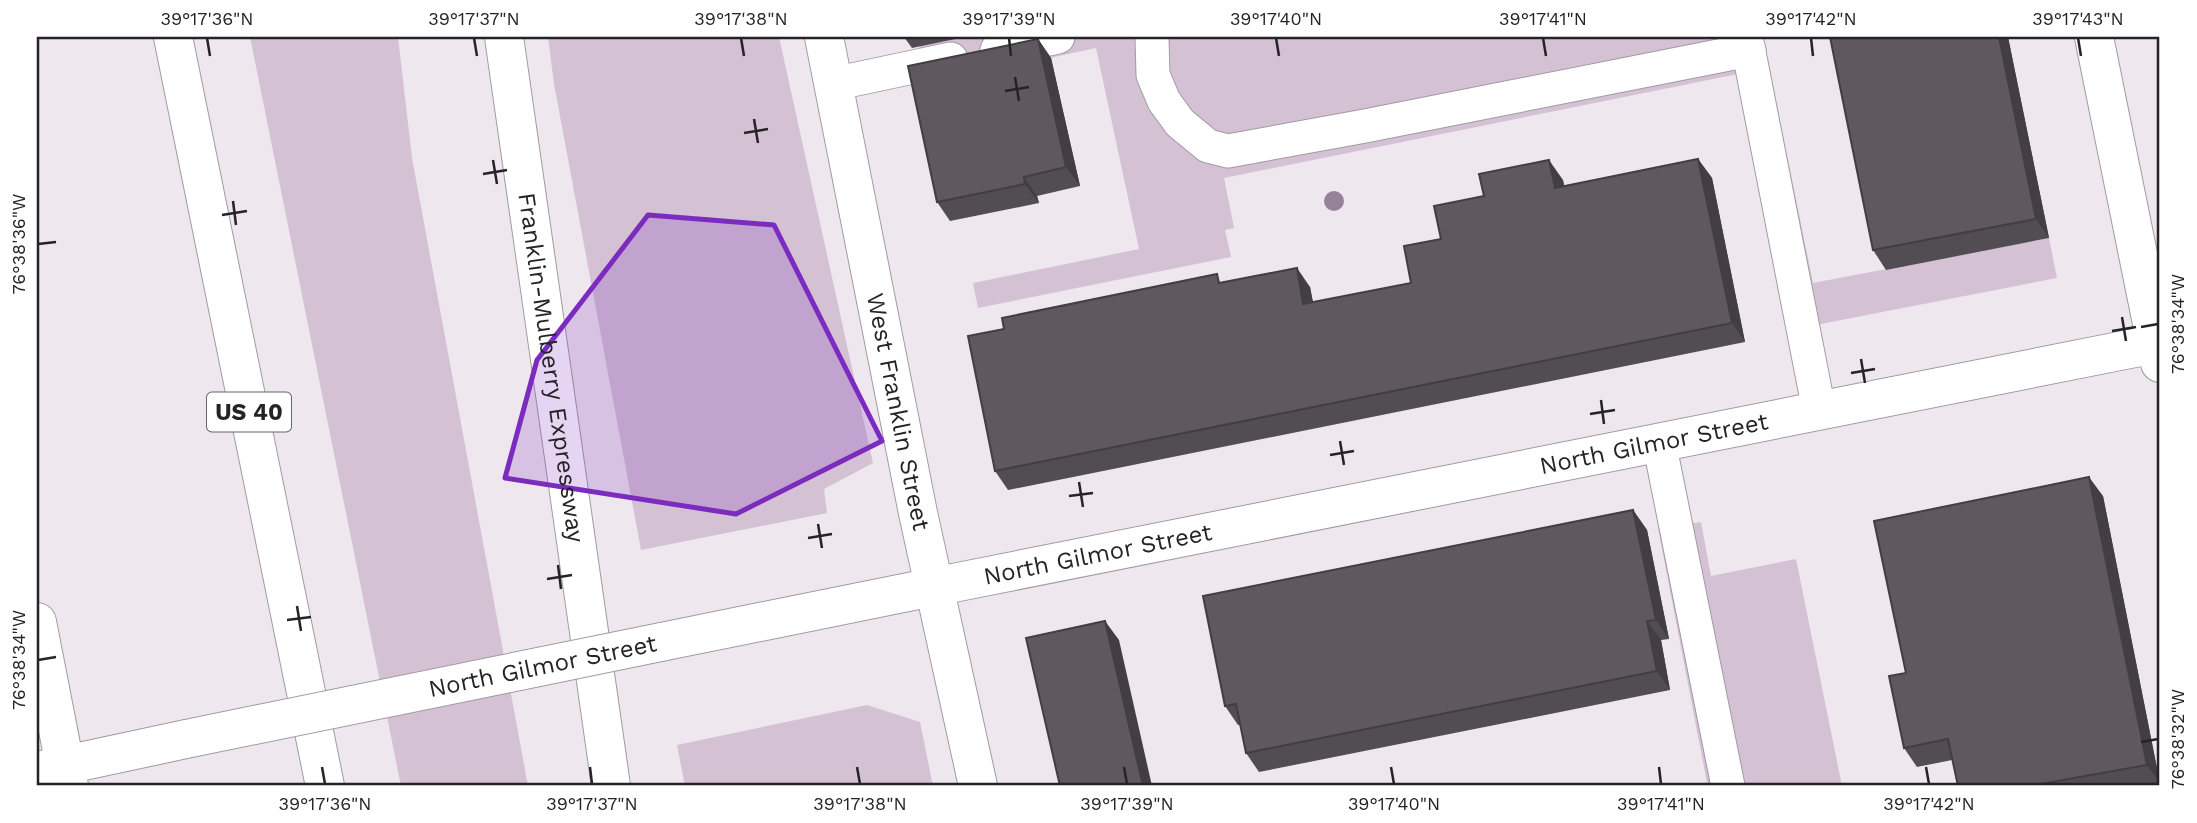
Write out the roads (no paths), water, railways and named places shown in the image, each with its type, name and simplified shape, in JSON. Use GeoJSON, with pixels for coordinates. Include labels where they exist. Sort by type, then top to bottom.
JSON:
{"type":"FeatureCollection","features":[{"type":"Feature","properties":{"kind":"main road","name":"US 40"},"geometry":{"type":"LineString","coordinates":[[173,37],[325,786]]}},
{"type":"Feature","properties":{"kind":"main road","name":"West Franklin Street"},"geometry":{"type":"LineString","coordinates":[[824,37],[933,587],[978,786]]}},
{"type":"Feature","properties":{"kind":"main road"},"geometry":{"type":"LineString","coordinates":[[2094,37],[2159,350]]}},
{"type":"Feature","properties":{"kind":"main road","name":"Franklin-Mulberry Expressway"},"geometry":{"type":"LineString","coordinates":[[507,55],[611,786]]}},
{"type":"Feature","properties":{"kind":"main road","name":"North Gilmor Street"},"geometry":{"type":"LineString","coordinates":[[57,774],[186,739],[933,587],[1819,410],[2159,350]]}},
{"type":"Feature","properties":{"kind":"main road"},"geometry":{"type":"LineString","coordinates":[[37,622],[57,774]]}},
{"type":"Feature","properties":{"kind":"lane"},"geometry":{"type":"LineString","coordinates":[[834,84],[1058,37]]}},
{"type":"Feature","properties":{"kind":"lane"},"geometry":{"type":"LineString","coordinates":[[1152,37],[1153,75],[1164,101],[1180,123],[1208,146],[1228,151],[1392,121],[1748,43],[1819,410]]}},
{"type":"Feature","properties":{"kind":"lane"},"geometry":{"type":"LineString","coordinates":[[1659,442],[1728,786]]}}]}
